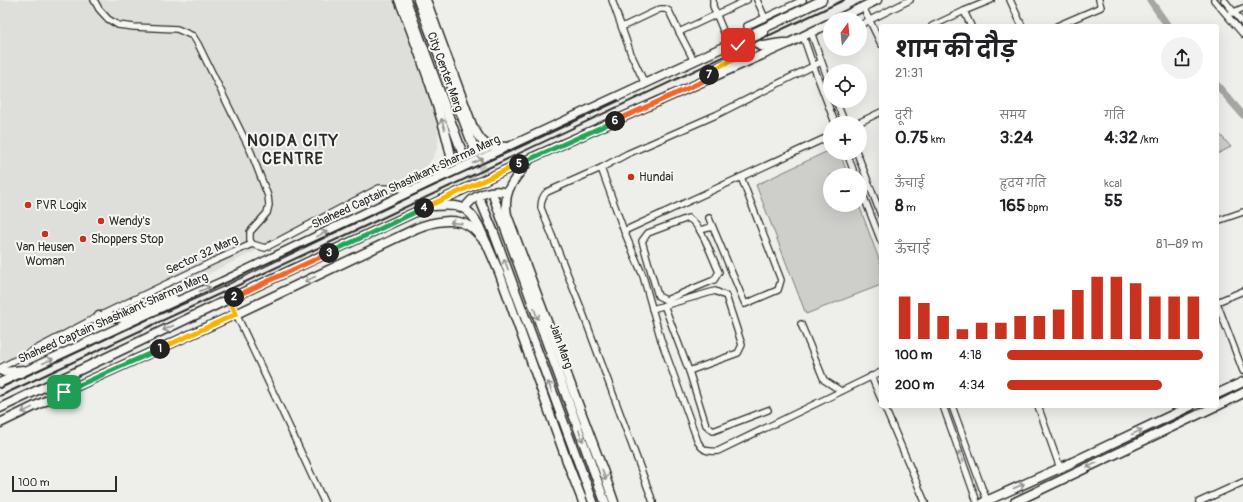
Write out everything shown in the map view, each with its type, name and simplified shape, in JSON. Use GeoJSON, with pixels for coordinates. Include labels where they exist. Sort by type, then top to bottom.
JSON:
{"type":"FeatureCollection","features":[{"type":"Feature","properties":{"kind":"main road"},"geometry":{"type":"LineString","coordinates":[[398,0],[412,32],[434,96],[448,139],[452,162]]}},
{"type":"Feature","properties":{"kind":"main road","name":"City Center Marg"},"geometry":{"type":"LineString","coordinates":[[406,0],[462,152]]}},
{"type":"Feature","properties":{"kind":"main road","name":"City Center Marg"},"geometry":{"type":"LineString","coordinates":[[418,0],[474,148]]}},
{"type":"Feature","properties":{"kind":"main road"},"geometry":{"type":"LineString","coordinates":[[426,0],[472,125],[479,137],[491,146]]}},
{"type":"Feature","properties":{"kind":"main road","name":"Shaheed Captain Shashikant Sharma Marg"},"geometry":{"type":"LineString","coordinates":[[0,383],[222,282],[436,179],[645,84],[822,0]]}},
{"type":"Feature","properties":{"kind":"main road"},"geometry":{"type":"LineString","coordinates":[[853,12],[877,0]]}},
{"type":"Feature","properties":{"kind":"main road"},"geometry":{"type":"LineString","coordinates":[[777,22],[758,36],[756,40],[757,43],[762,46],[772,43],[789,43]]}},
{"type":"Feature","properties":{"kind":"main road"},"geometry":{"type":"LineString","coordinates":[[0,408],[229,299],[530,159],[823,28]]}},
{"type":"Feature","properties":{"kind":"main road"},"geometry":{"type":"LineString","coordinates":[[696,60],[738,45],[745,48],[744,55],[713,71],[706,80]]}},
{"type":"Feature","properties":{"kind":"main road"},"geometry":{"type":"LineString","coordinates":[[436,179],[442,170],[452,162],[491,146],[509,147]]}},
{"type":"Feature","properties":{"kind":"main road"},"geometry":{"type":"LineString","coordinates":[[530,159],[515,178],[507,192],[507,215],[614,502]]}},
{"type":"Feature","properties":{"kind":"main road"},"geometry":{"type":"LineString","coordinates":[[465,209],[468,203],[493,191],[507,192]]}},
{"type":"Feature","properties":{"kind":"main road","name":"Jain Marg"},"geometry":{"type":"LineString","coordinates":[[494,198],[605,502]]}},
{"type":"Feature","properties":{"kind":"main road","name":"Jain Marg"},"geometry":{"type":"LineString","coordinates":[[481,202],[494,233],[593,502]]}},
{"type":"Feature","properties":{"kind":"main road"},"geometry":{"type":"LineString","coordinates":[[429,206],[456,206],[465,209],[475,219],[499,272],[583,502]]}},
{"type":"Feature","properties":{"kind":"main road"},"geometry":{"type":"LineString","coordinates":[[0,423],[64,392],[236,314],[417,228],[439,222],[462,223],[474,230],[487,244]]}},
{"type":"Feature","properties":{"kind":"main road"},"geometry":{"type":"LineString","coordinates":[[99,316],[122,318],[162,301],[172,299],[180,300]]}},
{"type":"Feature","properties":{"kind":"main road"},"geometry":{"type":"LineString","coordinates":[[0,369],[4,372],[33,367]]}},
{"type":"Feature","properties":{"kind":"main road"},"geometry":{"type":"LineString","coordinates":[[1219,393],[1243,382]]}},
{"type":"Feature","properties":{"kind":"main road"},"geometry":{"type":"LineString","coordinates":[[1219,405],[1243,393]]}},
{"type":"Feature","properties":{"kind":"main road"},"geometry":{"type":"LineString","coordinates":[[985,501],[1060,468],[1188,408]]}},
{"type":"Feature","properties":{"kind":"main road"},"geometry":{"type":"LineString","coordinates":[[1015,502],[1213,408]]}},
{"type":"Feature","properties":{"kind":"street"},"geometry":{"type":"LineString","coordinates":[[94,0],[99,9],[108,19],[118,25],[177,29],[193,36],[251,152],[268,196],[269,205],[266,213],[250,232],[250,240],[252,244]]}},
{"type":"Feature","properties":{"kind":"street"},"geometry":{"type":"LineString","coordinates":[[612,0],[631,54],[645,84]]}},
{"type":"Feature","properties":{"kind":"street"},"geometry":{"type":"LineString","coordinates":[[713,0],[716,15],[729,45]]}},
{"type":"Feature","properties":{"kind":"street"},"geometry":{"type":"LineString","coordinates":[[679,32],[748,0]]}},
{"type":"Feature","properties":{"kind":"street"},"geometry":{"type":"LineString","coordinates":[[757,0],[765,18]]}},
{"type":"Feature","properties":{"kind":"street"},"geometry":{"type":"LineString","coordinates":[[750,35],[747,26],[803,0]]}},
{"type":"Feature","properties":{"kind":"street"},"geometry":{"type":"LineString","coordinates":[[869,21],[910,0]]}},
{"type":"Feature","properties":{"kind":"street"},"geometry":{"type":"LineString","coordinates":[[936,24],[991,0]]}},
{"type":"Feature","properties":{"kind":"street"},"geometry":{"type":"LineString","coordinates":[[1010,0],[1021,24]]}},
{"type":"Feature","properties":{"kind":"street"},"geometry":{"type":"LineString","coordinates":[[1062,24],[1101,7],[1099,0]]}},
{"type":"Feature","properties":{"kind":"street"},"geometry":{"type":"LineString","coordinates":[[1214,0],[1243,34]]}},
{"type":"Feature","properties":{"kind":"street"},"geometry":{"type":"LineString","coordinates":[[1224,0],[1243,23]]}},
{"type":"Feature","properties":{"kind":"street"},"geometry":{"type":"LineString","coordinates":[[863,7],[879,40]]}},
{"type":"Feature","properties":{"kind":"street"},"geometry":{"type":"LineString","coordinates":[[1228,16],[1243,8]]}},
{"type":"Feature","properties":{"kind":"street"},"geometry":{"type":"LineString","coordinates":[[622,27],[660,9],[665,9],[669,11],[679,32],[696,60]]}},
{"type":"Feature","properties":{"kind":"street"},"geometry":{"type":"LineString","coordinates":[[964,11],[970,24]]}},
{"type":"Feature","properties":{"kind":"street"},"geometry":{"type":"LineString","coordinates":[[807,34],[823,67]]}},
{"type":"Feature","properties":{"kind":"street"},"geometry":{"type":"LineString","coordinates":[[807,34],[813,65],[832,116]]}},
{"type":"Feature","properties":{"kind":"street"},"geometry":{"type":"LineString","coordinates":[[653,502],[581,308],[541,208],[542,199],[547,192],[601,168],[627,154],[716,115],[821,62]]}},
{"type":"Feature","properties":{"kind":"street"},"geometry":{"type":"LineString","coordinates":[[867,119],[879,113]]}},
{"type":"Feature","properties":{"kind":"street"},"geometry":{"type":"LineString","coordinates":[[624,231],[823,139]]}},
{"type":"Feature","properties":{"kind":"street"},"geometry":{"type":"LineString","coordinates":[[860,160],[879,210]]}},
{"type":"Feature","properties":{"kind":"street"},"geometry":{"type":"LineString","coordinates":[[601,168],[624,231],[643,276],[661,340],[698,442],[704,450],[708,452],[718,451],[879,373]]}},
{"type":"Feature","properties":{"kind":"street"},"geometry":{"type":"LineString","coordinates":[[709,218],[745,304],[778,290],[781,280],[741,177]]}},
{"type":"Feature","properties":{"kind":"street","name":"Sector 32 Marg"},"geometry":{"type":"LineString","coordinates":[[0,369],[99,316],[216,260],[252,244],[265,248],[379,188],[416,189]]}},
{"type":"Feature","properties":{"kind":"street"},"geometry":{"type":"LineString","coordinates":[[867,205],[879,236]]}},
{"type":"Feature","properties":{"kind":"street"},"geometry":{"type":"LineString","coordinates":[[1219,220],[1243,212]]}},
{"type":"Feature","properties":{"kind":"street"},"geometry":{"type":"LineString","coordinates":[[688,218],[693,221],[700,230],[719,272],[714,280],[666,300],[658,296],[642,241],[648,233],[688,218]]}},
{"type":"Feature","properties":{"kind":"street"},"geometry":{"type":"LineString","coordinates":[[700,230],[712,227]]}},
{"type":"Feature","properties":{"kind":"street"},"geometry":{"type":"LineString","coordinates":[[652,309],[715,291],[726,296],[742,345],[738,353],[689,371]]}},
{"type":"Feature","properties":{"kind":"street"},"geometry":{"type":"LineString","coordinates":[[1219,302],[1243,291]]}},
{"type":"Feature","properties":{"kind":"street"},"geometry":{"type":"LineString","coordinates":[[229,299],[324,502]]}},
{"type":"Feature","properties":{"kind":"street"},"geometry":{"type":"LineString","coordinates":[[664,305],[689,371],[706,425],[713,431],[768,410]]}},
{"type":"Feature","properties":{"kind":"street"},"geometry":{"type":"LineString","coordinates":[[1219,308],[1243,371]]}},
{"type":"Feature","properties":{"kind":"street"},"geometry":{"type":"LineString","coordinates":[[801,324],[824,380],[841,391]]}},
{"type":"Feature","properties":{"kind":"street"},"geometry":{"type":"LineString","coordinates":[[871,376],[879,394]]}},
{"type":"Feature","properties":{"kind":"street"},"geometry":{"type":"LineString","coordinates":[[885,408],[925,502]]}},
{"type":"Feature","properties":{"kind":"street"},"geometry":{"type":"LineString","coordinates":[[944,408],[977,502]]}},
{"type":"Feature","properties":{"kind":"street"},"geometry":{"type":"LineString","coordinates":[[953,408],[983,491],[985,501]]}},
{"type":"Feature","properties":{"kind":"street"},"geometry":{"type":"LineString","coordinates":[[1039,408],[1060,468]]}},
{"type":"Feature","properties":{"kind":"street"},"geometry":{"type":"LineString","coordinates":[[1200,502],[1243,482]]}},
{"type":"Feature","properties":{"kind":"shaded area"},"geometry":{"type":"Polygon","coordinates":[[[0,0],[393,0],[438,121],[438,147],[430,163],[416,174],[25,362],[0,360],[0,0]]]}},
{"type":"Feature","properties":{"kind":"shaded area"},"geometry":{"type":"Polygon","coordinates":[[[1219,133],[1231,147],[1219,153],[1219,133]]]}},
{"type":"Feature","properties":{"kind":"shaded area"},"geometry":{"type":"Polygon","coordinates":[[[823,153],[823,160],[843,160],[845,168],[823,168],[823,212],[862,212],[879,260],[879,286],[806,314],[756,185],[823,153]]]}},
{"type":"Feature","properties":{"kind":"waterway"},"geometry":{"type":"LineString","coordinates":[[1150,0],[1167,24]]}},
{"type":"Feature","properties":{"kind":"waterway"},"geometry":{"type":"LineString","coordinates":[[1219,87],[1243,115]]}},
{"type":"Feature","properties":{"kind":"tunnel"},"geometry":{"type":"LineString","coordinates":[[462,152],[481,202]]}},
{"type":"Feature","properties":{"kind":"tunnel"},"geometry":{"type":"LineString","coordinates":[[477,154],[493,197]]}},
{"type":"Feature","properties":{"kind":"railway"},"geometry":{"type":"LineString","coordinates":[[0,396],[359,229],[844,0]]}},
{"type":"Feature","properties":{"kind":"railway"},"geometry":{"type":"LineString","coordinates":[[0,388],[618,100]]}},
{"type":"Feature","properties":{"kind":"place","name":"Hundai"},"geometry":{"type":"Point","coordinates":[631,177]}},
{"type":"Feature","properties":{"kind":"place","name":"PVR Logix"},"geometry":{"type":"Point","coordinates":[28,205]}},
{"type":"Feature","properties":{"kind":"place","name":"Wendy's"},"geometry":{"type":"Point","coordinates":[101,221]}},
{"type":"Feature","properties":{"kind":"place","name":"Van Heusen Woman"},"geometry":{"type":"Point","coordinates":[45,234]}},
{"type":"Feature","properties":{"kind":"place","name":"Shoppers Stop"},"geometry":{"type":"Point","coordinates":[83,239]}},
{"type":"Feature","properties":{"kind":"district","name":"NOIDA CITY CENTRE"},"geometry":{"type":"Point","coordinates":[293,150]}},
{"type":"Feature","properties":{"kind":"route"},"geometry":{"type":"LineString","coordinates":[[64,392],[78,387],[236,314],[229,299],[530,159],[706,80],[713,71],[719,67],[744,55],[746,50],[745,48],[738,45]]}}]}
